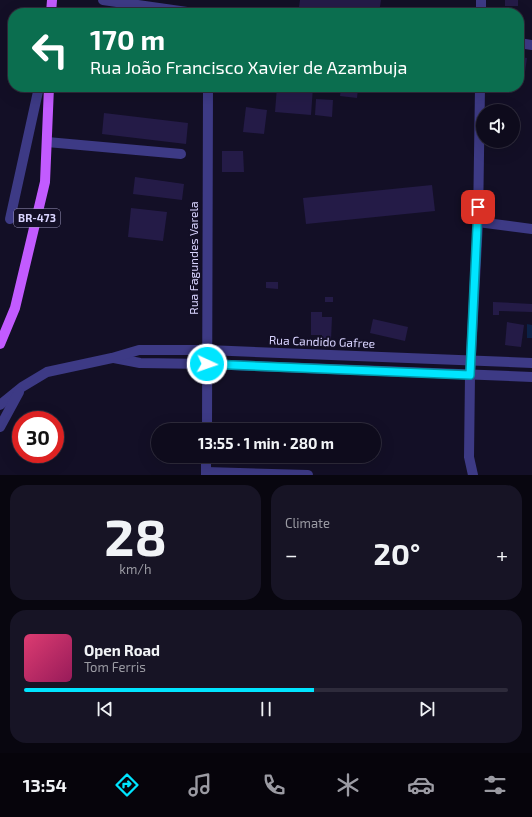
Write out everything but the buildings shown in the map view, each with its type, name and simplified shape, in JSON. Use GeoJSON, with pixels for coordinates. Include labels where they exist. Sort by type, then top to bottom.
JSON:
{"type":"FeatureCollection","features":[{"type":"Feature","properties":{"kind":"main road","name":"BR-473"},"geometry":{"type":"LineString","coordinates":[[0,344],[15,308],[45,182],[49,92]]}},
{"type":"Feature","properties":{"kind":"street"},"geometry":{"type":"LineString","coordinates":[[103,0],[159,8]]}},
{"type":"Feature","properties":{"kind":"street"},"geometry":{"type":"LineString","coordinates":[[10,219],[38,92]]}},
{"type":"Feature","properties":{"kind":"street","name":"Rua Fagundes Varela"},"geometry":{"type":"LineString","coordinates":[[207,423],[208,92]]}},
{"type":"Feature","properties":{"kind":"street"},"geometry":{"type":"LineString","coordinates":[[473,475],[469,457],[470,361],[478,222],[480,92]]}},
{"type":"Feature","properties":{"kind":"street"},"geometry":{"type":"LineString","coordinates":[[46,142],[181,154]]}},
{"type":"Feature","properties":{"kind":"street"},"geometry":{"type":"LineString","coordinates":[[478,222],[532,229]]}},
{"type":"Feature","properties":{"kind":"street","name":"Rua Candido Gafree"},"geometry":{"type":"LineString","coordinates":[[0,405],[22,386],[47,372],[112,358],[139,350],[207,350],[532,363]]}},
{"type":"Feature","properties":{"kind":"street","name":"Rua Candido Gafree"},"geometry":{"type":"LineString","coordinates":[[112,358],[140,363],[207,364],[532,377]]}},
{"type":"Feature","properties":{"kind":"street"},"geometry":{"type":"LineString","coordinates":[[0,427],[22,386]]}},
{"type":"Feature","properties":{"kind":"street"},"geometry":{"type":"LineString","coordinates":[[206,473],[308,475]]}},
{"type":"Feature","properties":{"kind":"water"},"geometry":{"type":"Polygon","coordinates":[[[527,324],[532,325],[532,338],[527,338],[527,324]]]}},
{"type":"Feature","properties":{"kind":"route"},"geometry":{"type":"LineString","coordinates":[[207,364],[470,375],[478,207]]}}]}
